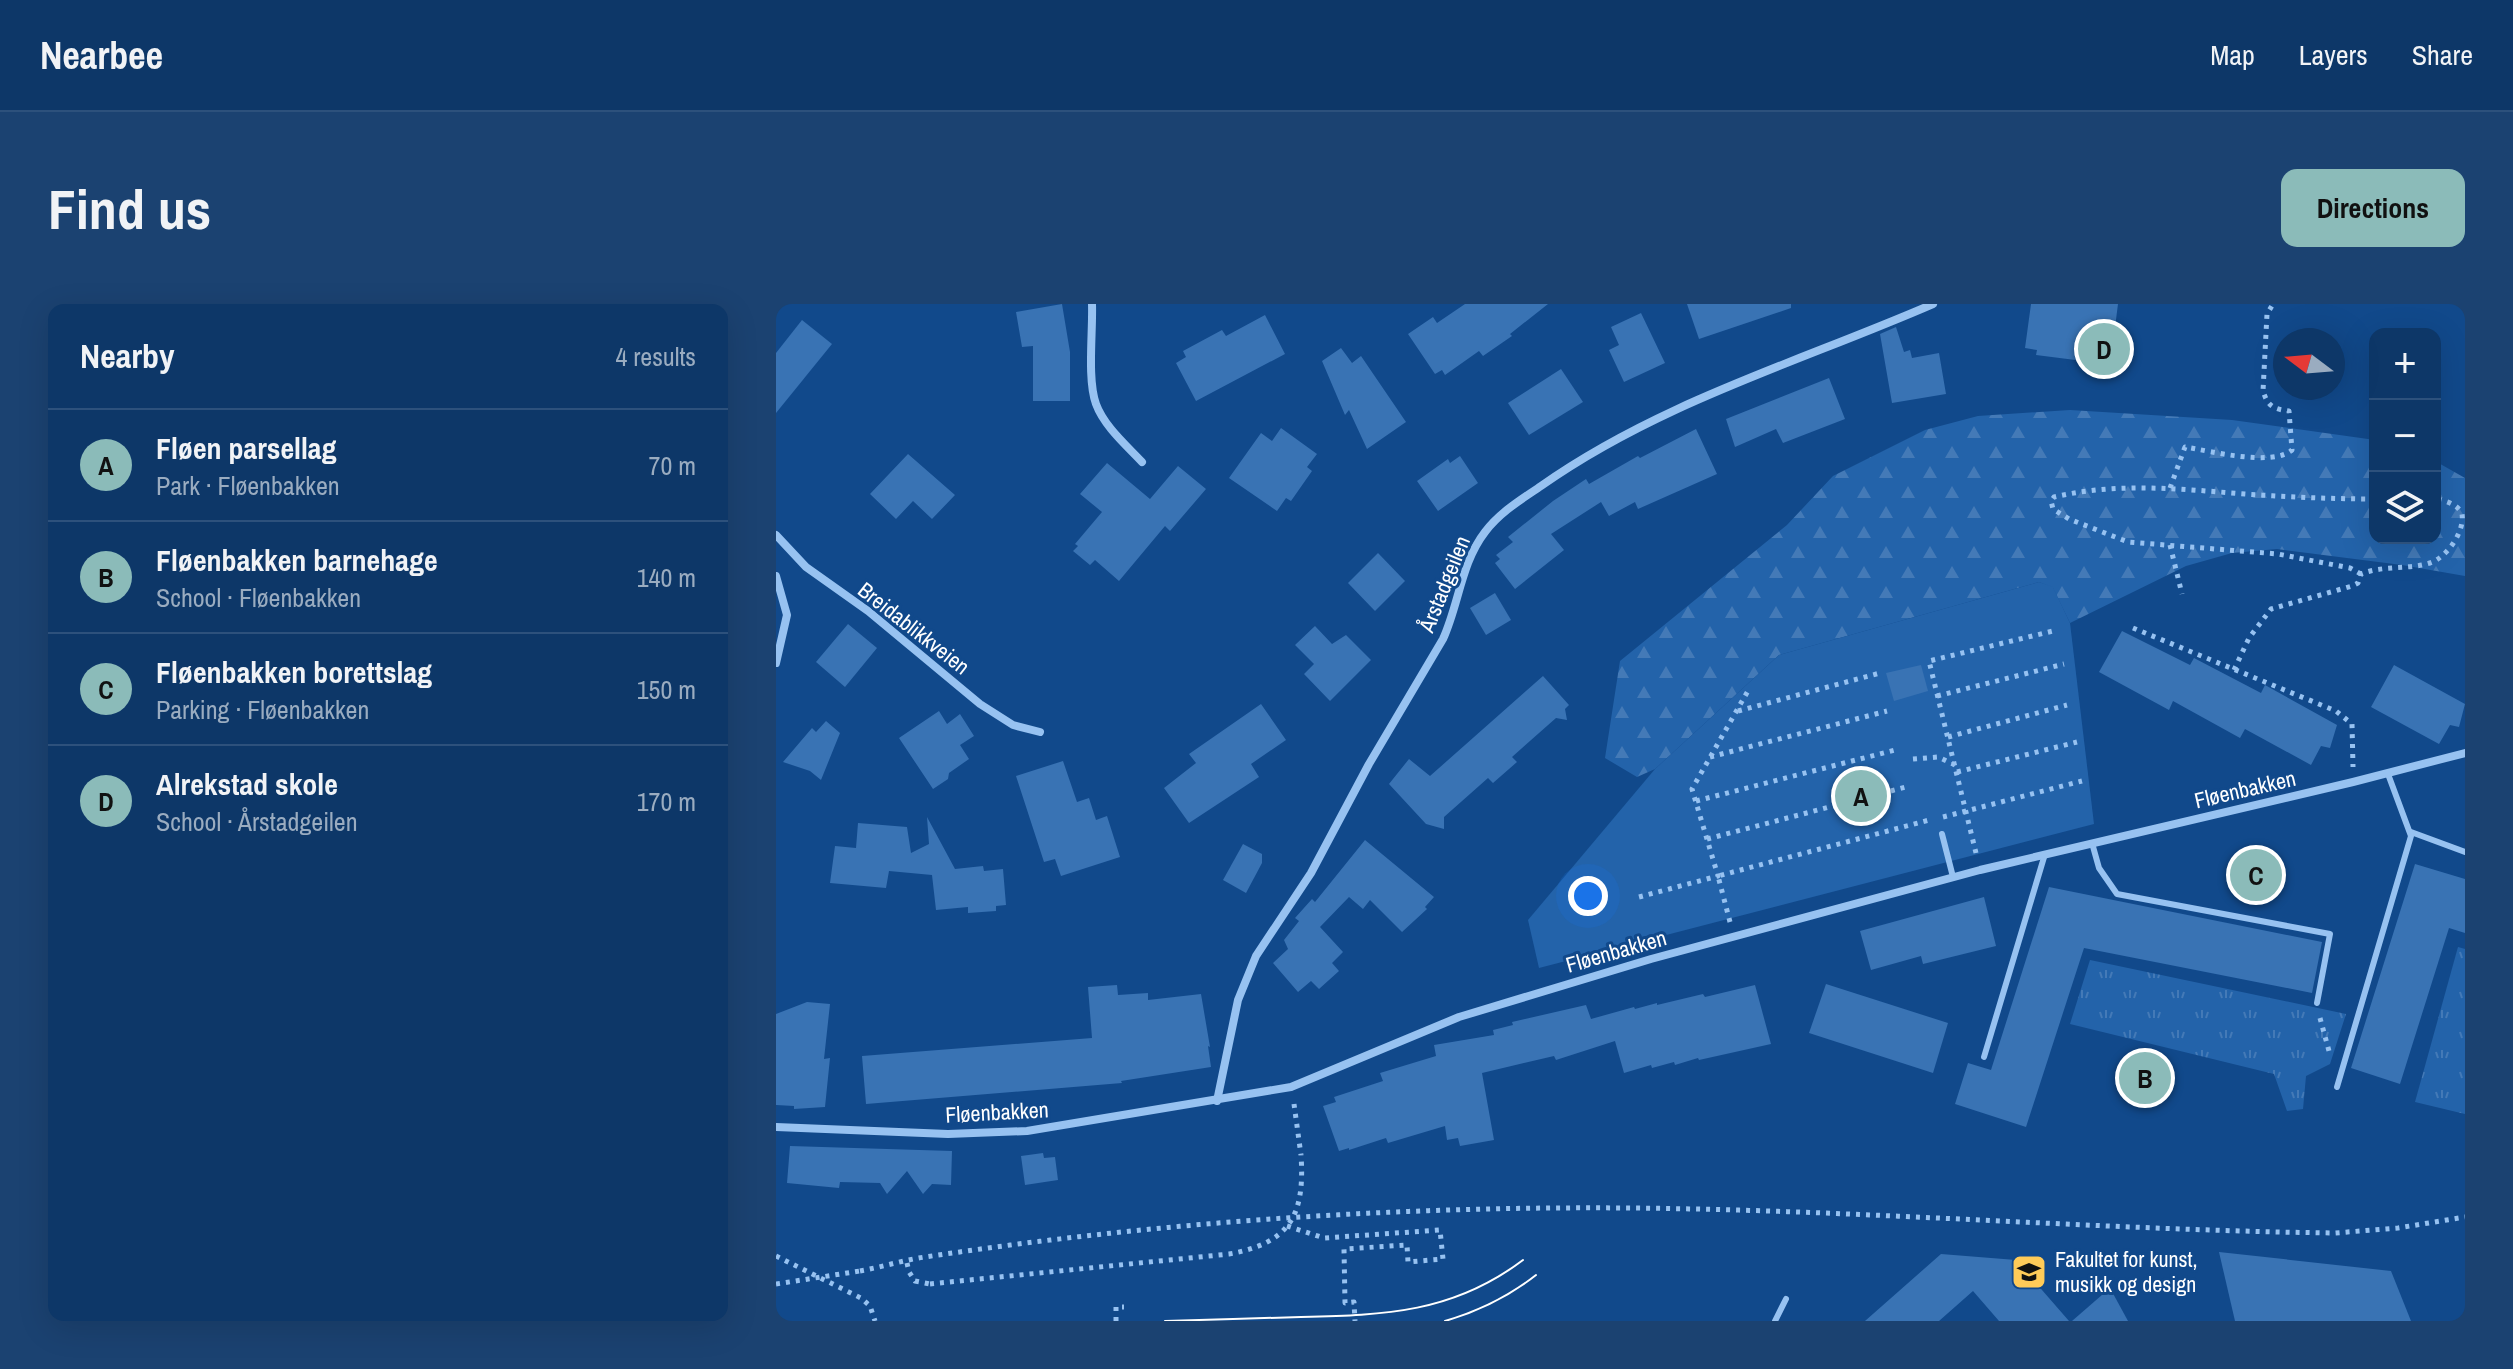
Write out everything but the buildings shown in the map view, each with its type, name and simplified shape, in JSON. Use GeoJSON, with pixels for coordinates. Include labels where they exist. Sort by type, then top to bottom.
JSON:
{"type":"FeatureCollection","features":[{"type":"Feature","properties":{"kind":"street"},"geometry":{"type":"LineString","coordinates":[[1092,304],[1092,377],[1096,404],[1114,431],[1142,462]]}},
{"type":"Feature","properties":{"kind":"street","name":"Årstadgeilen"},"geometry":{"type":"LineString","coordinates":[[1217,1101],[1238,1000],[1256,956],[1311,873],[1369,764],[1443,639],[1467,564],[1487,529],[1504,512],[1582,457],[1670,412],[1933,304]]}},
{"type":"Feature","properties":{"kind":"street","name":"Breidablikkveien"},"geometry":{"type":"LineString","coordinates":[[776,535],[806,567],[868,611],[980,704],[1013,725],[1040,732]]}},
{"type":"Feature","properties":{"kind":"street"},"geometry":{"type":"LineString","coordinates":[[776,576],[787,615],[776,663]]}},
{"type":"Feature","properties":{"kind":"street","name":"Fløenbakken"},"geometry":{"type":"LineString","coordinates":[[776,1127],[948,1134],[1027,1131],[1291,1087],[1459,1017],[1734,937],[1980,870],[2465,753]]}},
{"type":"Feature","properties":{"kind":"lane"},"geometry":{"type":"LineString","coordinates":[[2337,1087],[2389,918],[2411,832],[2388,774]]}},
{"type":"Feature","properties":{"kind":"lane"},"geometry":{"type":"LineString","coordinates":[[2411,832],[2465,852]]}},
{"type":"Feature","properties":{"kind":"lane"},"geometry":{"type":"LineString","coordinates":[[1942,834],[1953,877]]}},
{"type":"Feature","properties":{"kind":"lane"},"geometry":{"type":"LineString","coordinates":[[2092,843],[2099,868],[2117,894],[2330,934],[2317,1003]]}},
{"type":"Feature","properties":{"kind":"lane"},"geometry":{"type":"LineString","coordinates":[[1984,1057],[2045,854]]}},
{"type":"Feature","properties":{"kind":"lane"},"geometry":{"type":"LineString","coordinates":[[1775,1321],[1786,1299]]}},
{"type":"Feature","properties":{"kind":"path"},"geometry":{"type":"LineString","coordinates":[[2170,488],[2185,447],[2255,457],[2276,457],[2292,450],[2289,411],[2273,409],[2263,391],[2267,314],[2273,304]]}},
{"type":"Feature","properties":{"kind":"path"},"geometry":{"type":"LineString","coordinates":[[2361,574],[2350,568],[2278,554],[2116,539],[2069,519],[2051,506],[2054,497],[2084,490],[2170,488],[2317,499],[2369,499]]}},
{"type":"Feature","properties":{"kind":"path"},"geometry":{"type":"LineString","coordinates":[[2234,670],[2249,638],[2271,609],[2352,586],[2358,583],[2361,574],[2371,569],[2434,562],[2457,542],[2463,527],[2462,514],[2441,500]]}},
{"type":"Feature","properties":{"kind":"path"},"geometry":{"type":"LineString","coordinates":[[2170,545],[2182,594]]}},
{"type":"Feature","properties":{"kind":"path"},"geometry":{"type":"LineString","coordinates":[[2133,628],[2336,711],[2352,724],[2353,782]]}},
{"type":"Feature","properties":{"kind":"path"},"geometry":{"type":"LineString","coordinates":[[1980,870],[1929,661],[2053,631]]}},
{"type":"Feature","properties":{"kind":"path"},"geometry":{"type":"LineString","coordinates":[[1937,696],[2064,664]]}},
{"type":"Feature","properties":{"kind":"path"},"geometry":{"type":"LineString","coordinates":[[1737,711],[1880,673]]}},
{"type":"Feature","properties":{"kind":"path"},"geometry":{"type":"LineString","coordinates":[[1734,937],[1692,789],[1749,689]]}},
{"type":"Feature","properties":{"kind":"path"},"geometry":{"type":"LineString","coordinates":[[1948,737],[2067,705]]}},
{"type":"Feature","properties":{"kind":"path"},"geometry":{"type":"LineString","coordinates":[[1710,757],[1887,711]]}},
{"type":"Feature","properties":{"kind":"path"},"geometry":{"type":"LineString","coordinates":[[1913,759],[1938,757],[1956,769],[2077,742]]}},
{"type":"Feature","properties":{"kind":"path"},"geometry":{"type":"LineString","coordinates":[[1696,801],[1895,750]]}},
{"type":"Feature","properties":{"kind":"path"},"geometry":{"type":"LineString","coordinates":[[1966,811],[2082,781]]}},
{"type":"Feature","properties":{"kind":"path"},"geometry":{"type":"LineString","coordinates":[[1707,839],[1906,787]]}},
{"type":"Feature","properties":{"kind":"path"},"geometry":{"type":"LineString","coordinates":[[1639,897],[1915,823]]}},
{"type":"Feature","properties":{"kind":"path"},"geometry":{"type":"LineString","coordinates":[[2317,1003],[2337,1087]]}},
{"type":"Feature","properties":{"kind":"path"},"geometry":{"type":"LineString","coordinates":[[907,1263],[915,1281],[930,1284],[1229,1254],[1260,1247],[1287,1226],[1302,1194],[1301,1155],[1291,1087]]}},
{"type":"Feature","properties":{"kind":"path"},"geometry":{"type":"LineString","coordinates":[[776,1284],[907,1263],[920,1258],[1147,1229],[1268,1218],[1405,1211],[1605,1208],[1756,1210],[2335,1233],[2398,1228],[2465,1217]]}},
{"type":"Feature","properties":{"kind":"path"},"geometry":{"type":"LineString","coordinates":[[1287,1226],[1324,1238],[1440,1230],[1443,1259],[1408,1262],[1407,1245],[1344,1249],[1345,1303],[1354,1302],[1355,1321]]}},
{"type":"Feature","properties":{"kind":"path"},"geometry":{"type":"LineString","coordinates":[[776,1256],[861,1298],[870,1306],[875,1321]]}},
{"type":"Feature","properties":{"kind":"path"},"geometry":{"type":"LineString","coordinates":[[1116,1321],[1116,1307],[1124,1307]]}},
{"type":"Feature","properties":{"kind":"green space"},"geometry":{"type":"Polygon","coordinates":[[[2070,410],[2232,420],[2369,439],[2369,544],[2441,544],[2441,464],[2465,478],[2465,576],[2277,549],[2232,553],[2186,566],[2070,623],[2053,588],[2039,582],[1779,655],[1655,769],[1637,777],[1605,758],[1620,661],[1787,525],[1833,476],[1925,430],[1978,416],[2070,410]]]}},
{"type":"Feature","properties":{"kind":"green space"},"geometry":{"type":"Polygon","coordinates":[[[2039,582],[2053,587],[2070,623],[2094,824],[1539,968],[1528,920],[1655,769],[1779,655],[2039,582]]]}},
{"type":"Feature","properties":{"kind":"green space"},"geometry":{"type":"Polygon","coordinates":[[[2458,947],[2465,949],[2465,1114],[2415,1102],[2458,947]]]}},
{"type":"Feature","properties":{"kind":"green space"},"geometry":{"type":"Polygon","coordinates":[[[2090,960],[2346,1014],[2330,1064],[2306,1076],[2303,1109],[2287,1111],[2274,1074],[2070,1024],[2090,960]]]}},
{"type":"Feature","properties":{"kind":"tram line"},"geometry":{"type":"LineString","coordinates":[[1165,1321],[1361,1315],[1417,1308],[1471,1291],[1523,1260]]}},
{"type":"Feature","properties":{"kind":"tram line"},"geometry":{"type":"LineString","coordinates":[[1445,1321],[1493,1302],[1536,1275]]}},
{"type":"Feature","properties":{"kind":"place","name":"Alrekstad skole"},"geometry":{"type":"Point","coordinates":[2104,349]}},
{"type":"Feature","properties":{"kind":"place","name":"Fløen parsellag"},"geometry":{"type":"Point","coordinates":[1861,796]}},
{"type":"Feature","properties":{"kind":"place","name":"Fløenbakken borettslag"},"geometry":{"type":"Point","coordinates":[2256,875]}},
{"type":"Feature","properties":{"kind":"place","name":"Fløenbakken barnehage"},"geometry":{"type":"Point","coordinates":[2145,1078]}},
{"type":"Feature","properties":{"kind":"place","name":"Fakultet for kunst, musikk og design"},"geometry":{"type":"Point","coordinates":[2029,1272]}}]}
